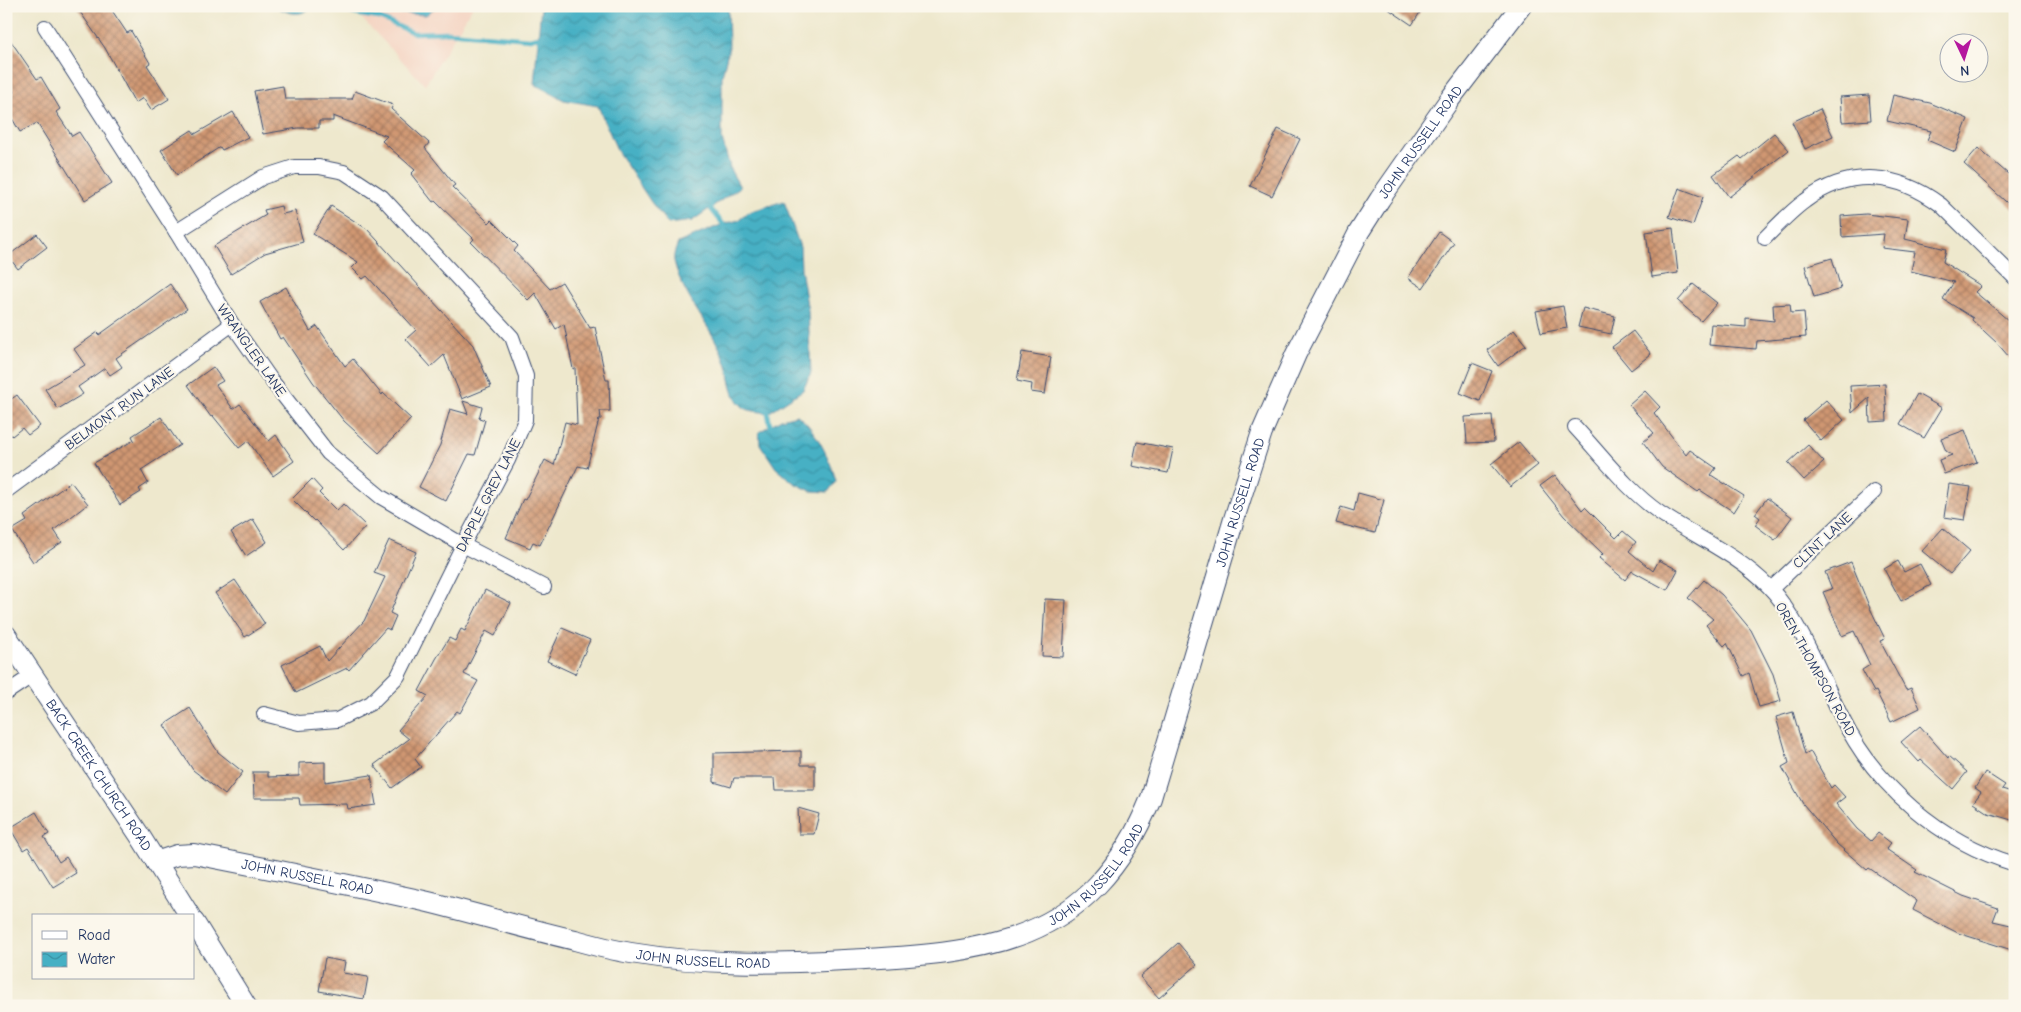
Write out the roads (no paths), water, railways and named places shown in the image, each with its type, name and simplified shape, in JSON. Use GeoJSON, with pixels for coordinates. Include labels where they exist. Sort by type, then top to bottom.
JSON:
{"type":"FeatureCollection","features":[{"type":"Feature","properties":{"kind":"street","name":"JOHN RUSSELL ROAD"},"geometry":{"type":"LineString","coordinates":[[156,862],[177,855],[194,854],[426,902],[627,953],[675,960],[723,963],[801,962],[916,956],[1002,942],[1046,924],[1073,907],[1090,893],[1110,872],[1143,817],[1151,798],[1234,519],[1262,432],[1317,311],[1358,232],[1380,199],[1450,99],[1521,6]]}},
{"type":"Feature","properties":{"kind":"street","name":"WRANGLER LANE"},"geometry":{"type":"LineString","coordinates":[[45,27],[176,232],[232,324],[328,453],[381,497],[463,545],[544,588]]}},
{"type":"Feature","properties":{"kind":"street","name":"DAPPLE GREY LANE"},"geometry":{"type":"LineString","coordinates":[[176,232],[263,177],[294,167],[319,167],[344,172],[382,197],[512,336],[526,376],[525,420],[508,460],[463,545],[398,676],[371,704],[337,720],[299,723],[264,714]]}},
{"type":"Feature","properties":{"kind":"street"},"geometry":{"type":"LineString","coordinates":[[1765,238],[1804,201],[1825,188],[1839,182],[1864,178],[1889,179],[1908,184],[1942,205],[2015,278]]}},
{"type":"Feature","properties":{"kind":"street","name":"BELMONT RUN LANE"},"geometry":{"type":"LineString","coordinates":[[6,491],[232,324]]}},
{"type":"Feature","properties":{"kind":"street","name":"OREN THOMPSON ROAD"},"geometry":{"type":"LineString","coordinates":[[1575,427],[1647,503],[1741,562],[1771,589],[1789,612],[1852,736],[1875,769],[1890,786],[1925,818],[1953,838],[1984,853],[2015,864]]}},
{"type":"Feature","properties":{"kind":"street","name":"CLINT LANE"},"geometry":{"type":"LineString","coordinates":[[1771,589],[1874,492]]}},
{"type":"Feature","properties":{"kind":"street","name":"BACK CREEK CHURCH ROAD"},"geometry":{"type":"LineString","coordinates":[[6,635],[189,914]]}},
{"type":"Feature","properties":{"kind":"street"},"geometry":{"type":"LineString","coordinates":[[6,693],[33,675]]}},
{"type":"Feature","properties":{"kind":"street"},"geometry":{"type":"LineString","coordinates":[[195,924],[246,1006]]}},
{"type":"Feature","properties":{"kind":"water"},"geometry":{"type":"Polygon","coordinates":[[[274,6],[312,6],[304,12],[294,13],[274,6]]]}},
{"type":"Feature","properties":{"kind":"water"},"geometry":{"type":"Polygon","coordinates":[[[389,6],[437,6],[426,15],[399,13],[389,6]]]}},
{"type":"Feature","properties":{"kind":"water"},"geometry":{"type":"Polygon","coordinates":[[[541,6],[728,6],[729,47],[722,76],[722,139],[731,171],[740,187],[692,221],[668,224],[618,152],[598,106],[564,100],[534,84],[541,6]]]}},
{"type":"Feature","properties":{"kind":"water"},"geometry":{"type":"Polygon","coordinates":[[[784,201],[800,247],[801,269],[808,311],[811,373],[803,390],[768,413],[747,409],[735,397],[726,363],[714,337],[684,288],[678,275],[674,256],[678,243],[723,224],[739,220],[749,212],[784,201]]]}},
{"type":"Feature","properties":{"kind":"water"},"geometry":{"type":"Polygon","coordinates":[[[797,415],[804,420],[816,436],[830,464],[836,481],[828,492],[811,491],[794,483],[776,468],[760,444],[759,432],[781,419],[797,415]]]}},
{"type":"Feature","properties":{"kind":"waterway"},"geometry":{"type":"LineString","coordinates":[[329,6],[379,18],[414,33],[448,32],[530,39],[537,37],[540,41]]}},
{"type":"Feature","properties":{"kind":"waterway"},"geometry":{"type":"LineString","coordinates":[[712,203],[711,209],[725,229]]}},
{"type":"Feature","properties":{"kind":"waterway"},"geometry":{"type":"LineString","coordinates":[[767,409],[770,424],[773,427]]}}]}
